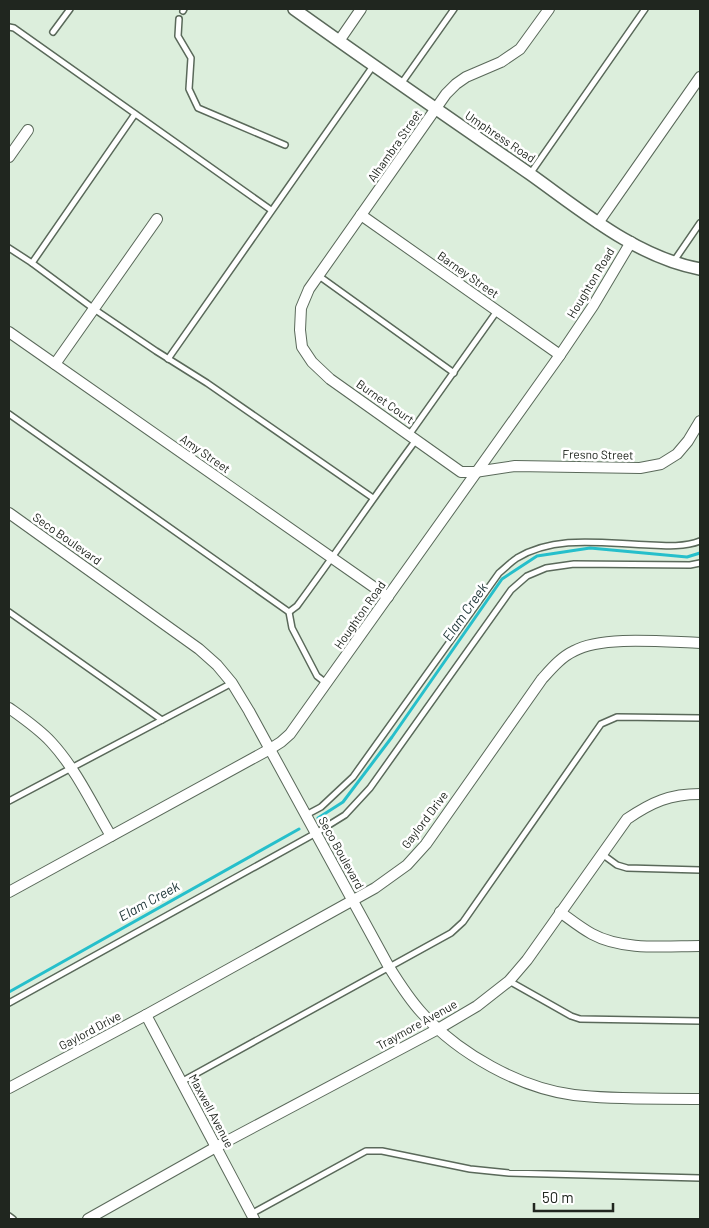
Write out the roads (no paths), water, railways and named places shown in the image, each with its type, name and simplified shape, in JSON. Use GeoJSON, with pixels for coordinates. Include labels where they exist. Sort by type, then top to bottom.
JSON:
{"type":"FeatureCollection","features":[{"type":"Feature","properties":{"kind":"street","name":"Umphress Road"},"geometry":{"type":"LineString","coordinates":[[294,9],[598,223],[631,242],[673,262],[700,269]]}},
{"type":"Feature","properties":{"kind":"street"},"geometry":{"type":"LineString","coordinates":[[339,41],[361,9]]}},
{"type":"Feature","properties":{"kind":"street","name":"Alhambra Street"},"geometry":{"type":"LineString","coordinates":[[300,330],[301,308],[318,276],[456,84],[466,77],[501,62],[520,49],[549,9]]}},
{"type":"Feature","properties":{"kind":"street"},"geometry":{"type":"LineString","coordinates":[[598,223],[700,77]]}},
{"type":"Feature","properties":{"kind":"street"},"geometry":{"type":"LineString","coordinates":[[9,158],[28,130]]}},
{"type":"Feature","properties":{"kind":"street","name":"Barney Street"},"geometry":{"type":"LineString","coordinates":[[361,215],[560,355]]}},
{"type":"Feature","properties":{"kind":"street"},"geometry":{"type":"LineString","coordinates":[[55,364],[157,219]]}},
{"type":"Feature","properties":{"kind":"street","name":"Houghton Road"},"geometry":{"type":"LineString","coordinates":[[9,892],[270,749],[281,742],[297,726],[475,472],[560,355],[593,306],[631,242]]}},
{"type":"Feature","properties":{"kind":"street","name":"Burnet Court"},"geometry":{"type":"LineString","coordinates":[[300,330],[302,347],[312,362],[330,378],[461,472],[475,472]]}},
{"type":"Feature","properties":{"kind":"street","name":"Amy Street"},"geometry":{"type":"LineString","coordinates":[[9,332],[388,597]]}},
{"type":"Feature","properties":{"kind":"street","name":"Fresno Street"},"geometry":{"type":"LineString","coordinates":[[475,472],[515,466],[640,468],[661,464],[678,454],[700,421]]}},
{"type":"Feature","properties":{"kind":"street","name":"Seco Boulevard"},"geometry":{"type":"LineString","coordinates":[[9,513],[183,636],[217,665],[232,683],[389,967],[405,993],[438,1028],[480,1060],[508,1075],[544,1088],[572,1095],[700,1099]]}},
{"type":"Feature","properties":{"kind":"street","name":"Gaylord Drive"},"geometry":{"type":"LineString","coordinates":[[9,1088],[146,1015],[375,888],[406,865],[426,844],[542,679],[555,665],[573,651],[593,644],[611,641],[700,643]]}},
{"type":"Feature","properties":{"kind":"street"},"geometry":{"type":"LineString","coordinates":[[9,708],[50,741],[72,768],[111,836]]}},
{"type":"Feature","properties":{"kind":"street","name":"Traymore Avenue"},"geometry":{"type":"LineString","coordinates":[[88,1219],[216,1147],[477,1006],[509,981],[527,960],[627,819],[647,806],[671,796],[700,794]]}},
{"type":"Feature","properties":{"kind":"street"},"geometry":{"type":"LineString","coordinates":[[560,912],[592,934],[624,945],[700,946]]}},
{"type":"Feature","properties":{"kind":"street","name":"Maxwell Avenue"},"geometry":{"type":"LineString","coordinates":[[146,1015],[253,1216]]}},
{"type":"Feature","properties":{"kind":"lane"},"geometry":{"type":"LineString","coordinates":[[53,32],[70,9]]}},
{"type":"Feature","properties":{"kind":"lane"},"geometry":{"type":"LineString","coordinates":[[401,85],[454,9]]}},
{"type":"Feature","properties":{"kind":"lane"},"geometry":{"type":"LineString","coordinates":[[530,174],[645,9]]}},
{"type":"Feature","properties":{"kind":"lane"},"geometry":{"type":"LineString","coordinates":[[179,19],[178,36],[191,58],[190,90],[198,108],[285,145]]}},
{"type":"Feature","properties":{"kind":"lane"},"geometry":{"type":"LineString","coordinates":[[9,27],[14,28],[272,210]]}},
{"type":"Feature","properties":{"kind":"lane"},"geometry":{"type":"LineString","coordinates":[[168,358],[373,65]]}},
{"type":"Feature","properties":{"kind":"lane"},"geometry":{"type":"LineString","coordinates":[[32,263],[134,114]]}},
{"type":"Feature","properties":{"kind":"lane"},"geometry":{"type":"LineString","coordinates":[[673,262],[700,223]]}},
{"type":"Feature","properties":{"kind":"lane"},"geometry":{"type":"LineString","coordinates":[[9,248],[94,309],[207,383],[373,498]]}},
{"type":"Feature","properties":{"kind":"lane"},"geometry":{"type":"LineString","coordinates":[[318,276],[454,373]]}},
{"type":"Feature","properties":{"kind":"lane"},"geometry":{"type":"LineString","coordinates":[[289,612],[297,606],[332,558],[454,373],[498,311]]}},
{"type":"Feature","properties":{"kind":"lane"},"geometry":{"type":"LineString","coordinates":[[9,414],[289,612],[292,628],[317,676],[326,683]]}},
{"type":"Feature","properties":{"kind":"lane"},"geometry":{"type":"LineString","coordinates":[[306,815],[321,807],[353,777],[494,580],[515,559],[534,550],[571,542],[667,546],[700,541]]}},
{"type":"Feature","properties":{"kind":"lane"},"geometry":{"type":"LineString","coordinates":[[9,1003],[316,833],[345,815],[370,788],[511,590],[527,576],[546,568],[574,564],[684,565],[700,563]]}},
{"type":"Feature","properties":{"kind":"lane"},"geometry":{"type":"LineString","coordinates":[[9,612],[162,720]]}},
{"type":"Feature","properties":{"kind":"lane"},"geometry":{"type":"LineString","coordinates":[[9,801],[232,683]]}},
{"type":"Feature","properties":{"kind":"lane"},"geometry":{"type":"LineString","coordinates":[[181,1082],[451,933],[463,922],[601,724],[617,716],[700,718]]}},
{"type":"Feature","properties":{"kind":"lane"},"geometry":{"type":"LineString","coordinates":[[602,854],[617,865],[627,868],[700,870]]}},
{"type":"Feature","properties":{"kind":"lane"},"geometry":{"type":"LineString","coordinates":[[509,981],[571,1016],[580,1019],[700,1021]]}},
{"type":"Feature","properties":{"kind":"lane"},"geometry":{"type":"LineString","coordinates":[[253,1216],[366,1151],[374,1150],[470,1169],[509,1173],[700,1178]]}},
{"type":"Feature","properties":{"kind":"lane"},"geometry":{"type":"LineString","coordinates":[[9,1216],[13,1219]]}},
{"type":"Feature","properties":{"kind":"waterway","name":"Elam Creek"},"geometry":{"type":"LineString","coordinates":[[318,818],[343,802],[392,737],[502,579],[537,556],[590,548],[687,557],[700,553]]}},
{"type":"Feature","properties":{"kind":"waterway","name":"Elam Creek"},"geometry":{"type":"LineString","coordinates":[[9,992],[299,829]]}}]}
